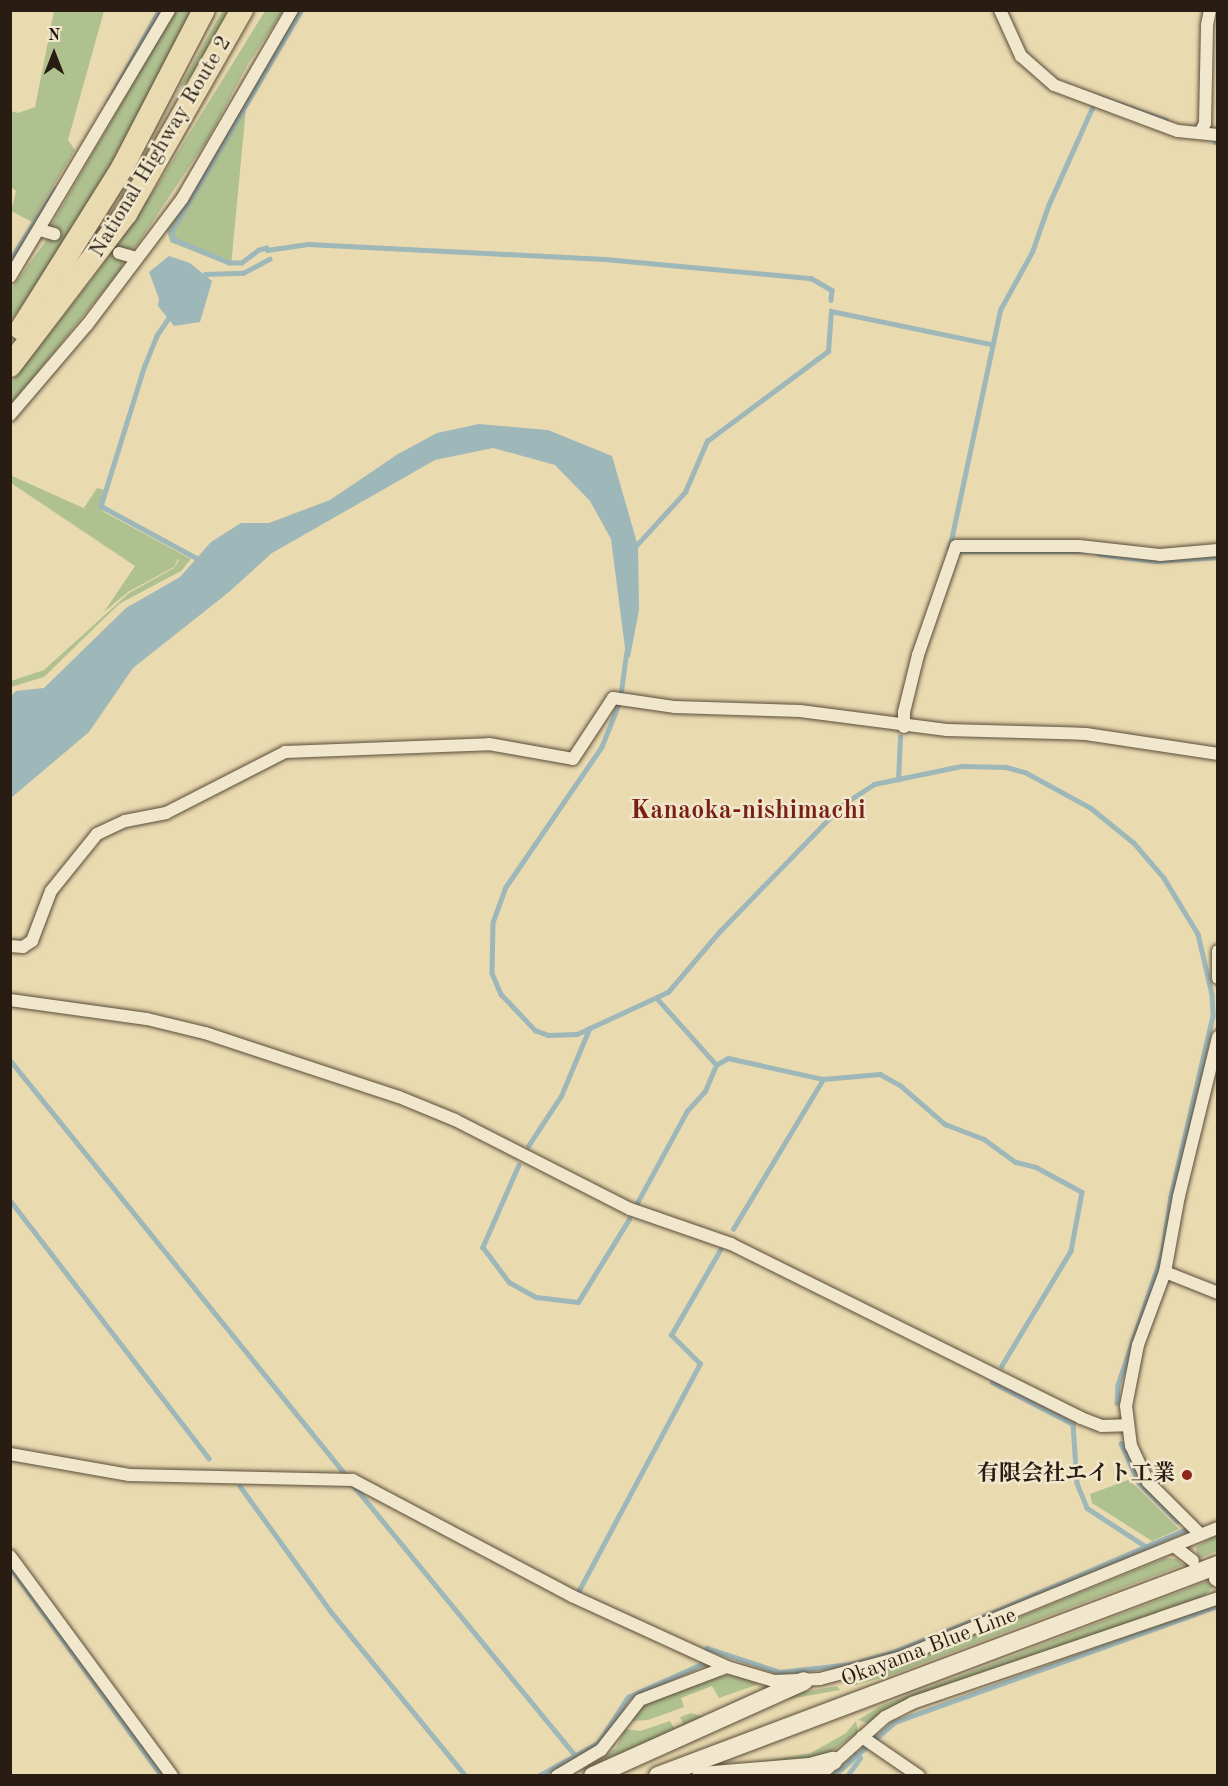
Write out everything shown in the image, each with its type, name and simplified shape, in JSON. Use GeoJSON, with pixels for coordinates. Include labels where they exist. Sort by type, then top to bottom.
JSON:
{"type":"FeatureCollection","features":[{"type":"Feature","properties":{"kind":"highway"},"geometry":{"type":"LineString","coordinates":[[16,335],[122,168],[204,10]]}},
{"type":"Feature","properties":{"kind":"highway","name":"National Highway Route 2"},"geometry":{"type":"LineString","coordinates":[[16,335],[72,267],[136,176],[209,51],[241,10]]}},
{"type":"Feature","properties":{"kind":"highway","name":"National Highway Route 2"},"geometry":{"type":"LineString","coordinates":[[10,366],[126,214],[241,10]]}},
{"type":"Feature","properties":{"kind":"highway"},"geometry":{"type":"LineString","coordinates":[[126,214],[176,146],[259,10]]}},
{"type":"Feature","properties":{"kind":"main road","name":"Okayama Blue Line"},"geometry":{"type":"LineString","coordinates":[[658,1776],[1217,1575]]}},
{"type":"Feature","properties":{"kind":"main road"},"geometry":{"type":"LineString","coordinates":[[592,1776],[804,1681]]}},
{"type":"Feature","properties":{"kind":"main road"},"geometry":{"type":"LineString","coordinates":[[701,1776],[810,1767],[833,1761]]}},
{"type":"Feature","properties":{"kind":"street"},"geometry":{"type":"LineString","coordinates":[[10,277],[169,10]]}},
{"type":"Feature","properties":{"kind":"street"},"geometry":{"type":"LineString","coordinates":[[10,415],[87,325],[182,199],[292,10]]}},
{"type":"Feature","properties":{"kind":"street"},"geometry":{"type":"LineString","coordinates":[[1000,10],[1021,56],[1054,85],[1178,131],[1218,135]]}},
{"type":"Feature","properties":{"kind":"street"},"geometry":{"type":"LineString","coordinates":[[1200,133],[1205,123],[1212,49],[1210,10]]}},
{"type":"Feature","properties":{"kind":"street"},"geometry":{"type":"LineString","coordinates":[[40,230],[54,234]]}},
{"type":"Feature","properties":{"kind":"street"},"geometry":{"type":"LineString","coordinates":[[119,253],[136,258]]}},
{"type":"Feature","properties":{"kind":"street"},"geometry":{"type":"LineString","coordinates":[[904,727],[918,655],[956,546],[1079,546],[1160,555],[1218,550]]}},
{"type":"Feature","properties":{"kind":"street"},"geometry":{"type":"LineString","coordinates":[[10,946],[23,947],[32,941],[51,891],[97,834],[125,821],[166,813],[285,752],[489,744],[573,759],[610,700],[622,697],[675,707],[800,711],[904,727],[1086,734],[1218,754]]}},
{"type":"Feature","properties":{"kind":"street"},"geometry":{"type":"LineString","coordinates":[[1218,951],[1218,978]]}},
{"type":"Feature","properties":{"kind":"street"},"geometry":{"type":"LineString","coordinates":[[10,1000],[158,1022],[399,1097],[455,1120],[630,1209],[731,1244],[1081,1419],[1102,1426],[1126,1425]]}},
{"type":"Feature","properties":{"kind":"street"},"geometry":{"type":"LineString","coordinates":[[1200,1534],[1148,1482],[1126,1425],[1127,1386],[1165,1272],[1179,1196],[1218,1037]]}},
{"type":"Feature","properties":{"kind":"street"},"geometry":{"type":"LineString","coordinates":[[1165,1272],[1218,1293]]}},
{"type":"Feature","properties":{"kind":"street"},"geometry":{"type":"LineString","coordinates":[[10,1454],[129,1474],[201,1479],[353,1480],[572,1596],[727,1667],[774,1681],[804,1681],[899,1658],[1218,1528]]}},
{"type":"Feature","properties":{"kind":"street"},"geometry":{"type":"LineString","coordinates":[[1174,1546],[1193,1561]]}},
{"type":"Feature","properties":{"kind":"street"},"geometry":{"type":"LineString","coordinates":[[10,1556],[172,1776]]}},
{"type":"Feature","properties":{"kind":"street"},"geometry":{"type":"LineString","coordinates":[[819,1776],[833,1761],[866,1741],[885,1717],[912,1703],[1218,1598]]}},
{"type":"Feature","properties":{"kind":"street"},"geometry":{"type":"LineString","coordinates":[[557,1776],[602,1750],[640,1700],[727,1667]]}},
{"type":"Feature","properties":{"kind":"street"},"geometry":{"type":"LineString","coordinates":[[866,1741],[919,1776]]}},
{"type":"Feature","properties":{"kind":"green space"},"geometry":{"type":"Polygon","coordinates":[[[54,11],[104,11],[68,140],[75,150],[32,222],[11,211],[16,191],[11,187],[11,111],[18,113],[35,107],[54,11]]]}},
{"type":"Feature","properties":{"kind":"green space"},"geometry":{"type":"Polygon","coordinates":[[[175,11],[194,11],[68,243],[11,320],[11,289],[48,238],[52,224],[175,11]]]}},
{"type":"Feature","properties":{"kind":"green space"},"geometry":{"type":"Polygon","coordinates":[[[222,11],[228,11],[189,79],[179,88],[222,11]]]}},
{"type":"Feature","properties":{"kind":"green space"},"geometry":{"type":"Polygon","coordinates":[[[265,11],[283,11],[248,64],[209,137],[137,245],[122,258],[122,268],[11,405],[11,382],[94,277],[157,186],[265,11]]]}},
{"type":"Feature","properties":{"kind":"green space"},"geometry":{"type":"Polygon","coordinates":[[[246,108],[231,266],[170,242],[167,230],[246,108]]]}},
{"type":"Feature","properties":{"kind":"green space"},"geometry":{"type":"Polygon","coordinates":[[[10,475],[110,520],[178,559],[174,567],[128,592],[104,612],[135,566],[11,483],[10,475]]]}},
{"type":"Feature","properties":{"kind":"green space"},"geometry":{"type":"Polygon","coordinates":[[[97,488],[104,490],[99,507],[104,512],[191,559],[181,571],[119,604],[44,677],[11,687],[11,681],[44,670],[129,593],[174,568],[179,560],[84,508],[97,488]]]}},
{"type":"Feature","properties":{"kind":"green space"},"geometry":{"type":"Polygon","coordinates":[[[1128,1480],[1179,1529],[1152,1541],[1092,1503],[1090,1494],[1128,1480]]]}},
{"type":"Feature","properties":{"kind":"green space"},"geometry":{"type":"Polygon","coordinates":[[[1217,1535],[1217,1551],[1198,1559],[1196,1547],[1217,1535]]]}},
{"type":"Feature","properties":{"kind":"green space"},"geometry":{"type":"Polygon","coordinates":[[[1166,1558],[1177,1559],[1183,1565],[889,1676],[849,1687],[844,1681],[879,1674],[1166,1558]]]}},
{"type":"Feature","properties":{"kind":"green space"},"geometry":{"type":"Polygon","coordinates":[[[1208,1581],[1213,1587],[1203,1597],[917,1696],[867,1723],[858,1720],[880,1706],[1208,1581]]]}},
{"type":"Feature","properties":{"kind":"green space"},"geometry":{"type":"Polygon","coordinates":[[[734,1675],[759,1684],[719,1698],[712,1686],[681,1698],[684,1707],[648,1720],[629,1721],[643,1705],[715,1677],[734,1675]]]}},
{"type":"Feature","properties":{"kind":"green space"},"geometry":{"type":"Polygon","coordinates":[[[837,1686],[840,1690],[773,1702],[804,1692],[837,1686]]]}},
{"type":"Feature","properties":{"kind":"green space"},"geometry":{"type":"Polygon","coordinates":[[[691,1713],[704,1717],[591,1766],[616,1748],[625,1729],[640,1731],[670,1721],[674,1728],[683,1724],[680,1717],[691,1713]]]}},
{"type":"Feature","properties":{"kind":"green space"},"geometry":{"type":"Polygon","coordinates":[[[856,1721],[858,1732],[827,1755],[809,1760],[746,1764],[811,1753],[846,1733],[856,1721]]]}},
{"type":"Feature","properties":{"kind":"water"},"geometry":{"type":"Polygon","coordinates":[[[169,256],[190,263],[212,281],[200,322],[174,326],[158,306],[159,299],[149,272],[169,256]]]}},
{"type":"Feature","properties":{"kind":"water"},"geometry":{"type":"Polygon","coordinates":[[[479,424],[548,430],[612,456],[638,546],[639,610],[630,657],[626,656],[611,539],[590,501],[555,465],[493,448],[435,460],[272,553],[229,592],[133,668],[89,732],[11,798],[11,696],[16,691],[44,688],[126,608],[180,577],[211,542],[241,523],[269,523],[330,500],[398,454],[437,433],[479,424]]]}},
{"type":"Feature","properties":{"kind":"waterway"},"geometry":{"type":"LineString","coordinates":[[109,100],[159,10]]}},
{"type":"Feature","properties":{"kind":"waterway"},"geometry":{"type":"LineString","coordinates":[[267,248],[259,250],[242,263],[229,263],[174,240],[171,232],[301,10]]}},
{"type":"Feature","properties":{"kind":"waterway"},"geometry":{"type":"LineString","coordinates":[[1097,96],[1166,120]]}},
{"type":"Feature","properties":{"kind":"waterway"},"geometry":{"type":"LineString","coordinates":[[949,550],[1000,310],[1032,252],[1048,206],[1092,108]]}},
{"type":"Feature","properties":{"kind":"waterway"},"geometry":{"type":"LineString","coordinates":[[10,260],[55,189]]}},
{"type":"Feature","properties":{"kind":"waterway"},"geometry":{"type":"LineString","coordinates":[[267,250],[308,244],[605,259],[811,278],[832,290],[831,300]]}},
{"type":"Feature","properties":{"kind":"waterway"},"geometry":{"type":"LineString","coordinates":[[205,274],[243,273],[269,259]]}},
{"type":"Feature","properties":{"kind":"waterway"},"geometry":{"type":"LineString","coordinates":[[634,548],[685,492],[707,441],[828,351],[831,311],[991,344]]}},
{"type":"Feature","properties":{"kind":"waterway"},"geometry":{"type":"LineString","coordinates":[[169,318],[157,336],[145,365],[101,506],[200,560]]}},
{"type":"Feature","properties":{"kind":"waterway"},"geometry":{"type":"LineString","coordinates":[[962,552],[1085,552]]}},
{"type":"Feature","properties":{"kind":"waterway"},"geometry":{"type":"LineString","coordinates":[[1099,554],[1155,561],[1218,557]]}},
{"type":"Feature","properties":{"kind":"waterway"},"geometry":{"type":"LineString","coordinates":[[627,651],[620,702],[602,747],[506,887],[493,922],[492,973],[501,994],[535,1030],[548,1035],[577,1034],[668,992],[720,931],[842,805],[874,784],[962,766],[1006,767],[1025,772],[1091,808],[1134,843],[1164,878],[1198,934],[1212,994],[1213,1016],[1171,1197],[1162,1255],[1118,1385],[1117,1403]]}},
{"type":"Feature","properties":{"kind":"waterway"},"geometry":{"type":"LineString","coordinates":[[898,780],[900,737]]}},
{"type":"Feature","properties":{"kind":"waterway"},"geometry":{"type":"LineString","coordinates":[[637,1203],[687,1111],[705,1091],[716,1065],[657,999]]}},
{"type":"Feature","properties":{"kind":"waterway"},"geometry":{"type":"LineString","coordinates":[[528,1146],[561,1096],[589,1029]]}},
{"type":"Feature","properties":{"kind":"waterway"},"geometry":{"type":"LineString","coordinates":[[716,1065],[728,1058],[823,1079],[880,1074],[900,1085],[945,1124],[984,1139],[1016,1162],[1036,1167],[1082,1192],[1071,1251],[1002,1366]]}},
{"type":"Feature","properties":{"kind":"waterway"},"geometry":{"type":"LineString","coordinates":[[10,1060],[346,1475]]}},
{"type":"Feature","properties":{"kind":"waterway"},"geometry":{"type":"LineString","coordinates":[[733,1229],[823,1079]]}},
{"type":"Feature","properties":{"kind":"waterway"},"geometry":{"type":"LineString","coordinates":[[519,1165],[483,1247],[509,1282],[536,1297],[578,1302],[629,1219]]}},
{"type":"Feature","properties":{"kind":"waterway"},"geometry":{"type":"LineString","coordinates":[[10,1200],[209,1458]]}},
{"type":"Feature","properties":{"kind":"waterway"},"geometry":{"type":"LineString","coordinates":[[577,1594],[700,1364],[671,1335],[720,1250]]}},
{"type":"Feature","properties":{"kind":"waterway"},"geometry":{"type":"LineString","coordinates":[[992,1382],[1073,1424],[1077,1483],[1087,1508],[1145,1546]]}},
{"type":"Feature","properties":{"kind":"waterway"},"geometry":{"type":"LineString","coordinates":[[1121,1443],[1139,1483],[1177,1521]]}},
{"type":"Feature","properties":{"kind":"waterway"},"geometry":{"type":"LineString","coordinates":[[240,1486],[332,1613],[466,1776]]}},
{"type":"Feature","properties":{"kind":"waterway"},"geometry":{"type":"LineString","coordinates":[[354,1486],[575,1755]]}},
{"type":"Feature","properties":{"kind":"waterway"},"geometry":{"type":"LineString","coordinates":[[707,1653],[707,1648],[780,1672],[851,1664],[890,1653],[982,1617],[1186,1529]]}},
{"type":"Feature","properties":{"kind":"waterway"},"geometry":{"type":"LineString","coordinates":[[10,1567],[162,1776]]}},
{"type":"Feature","properties":{"kind":"waterway"},"geometry":{"type":"LineString","coordinates":[[833,1776],[895,1722],[1218,1606]]}},
{"type":"Feature","properties":{"kind":"waterway"},"geometry":{"type":"LineString","coordinates":[[538,1776],[598,1743],[628,1697],[706,1662]]}},
{"type":"Feature","properties":{"kind":"waterway"},"geometry":{"type":"LineString","coordinates":[[847,1776],[860,1758],[856,1755]]}},
{"type":"Feature","properties":{"kind":"place","name":"有限会社エイト工業"},"geometry":{"type":"Point","coordinates":[1187,1475]}},
{"type":"Feature","properties":{"kind":"district","name":"Kanaoka-nishimachi"},"geometry":{"type":"Point","coordinates":[748,812]}}]}
